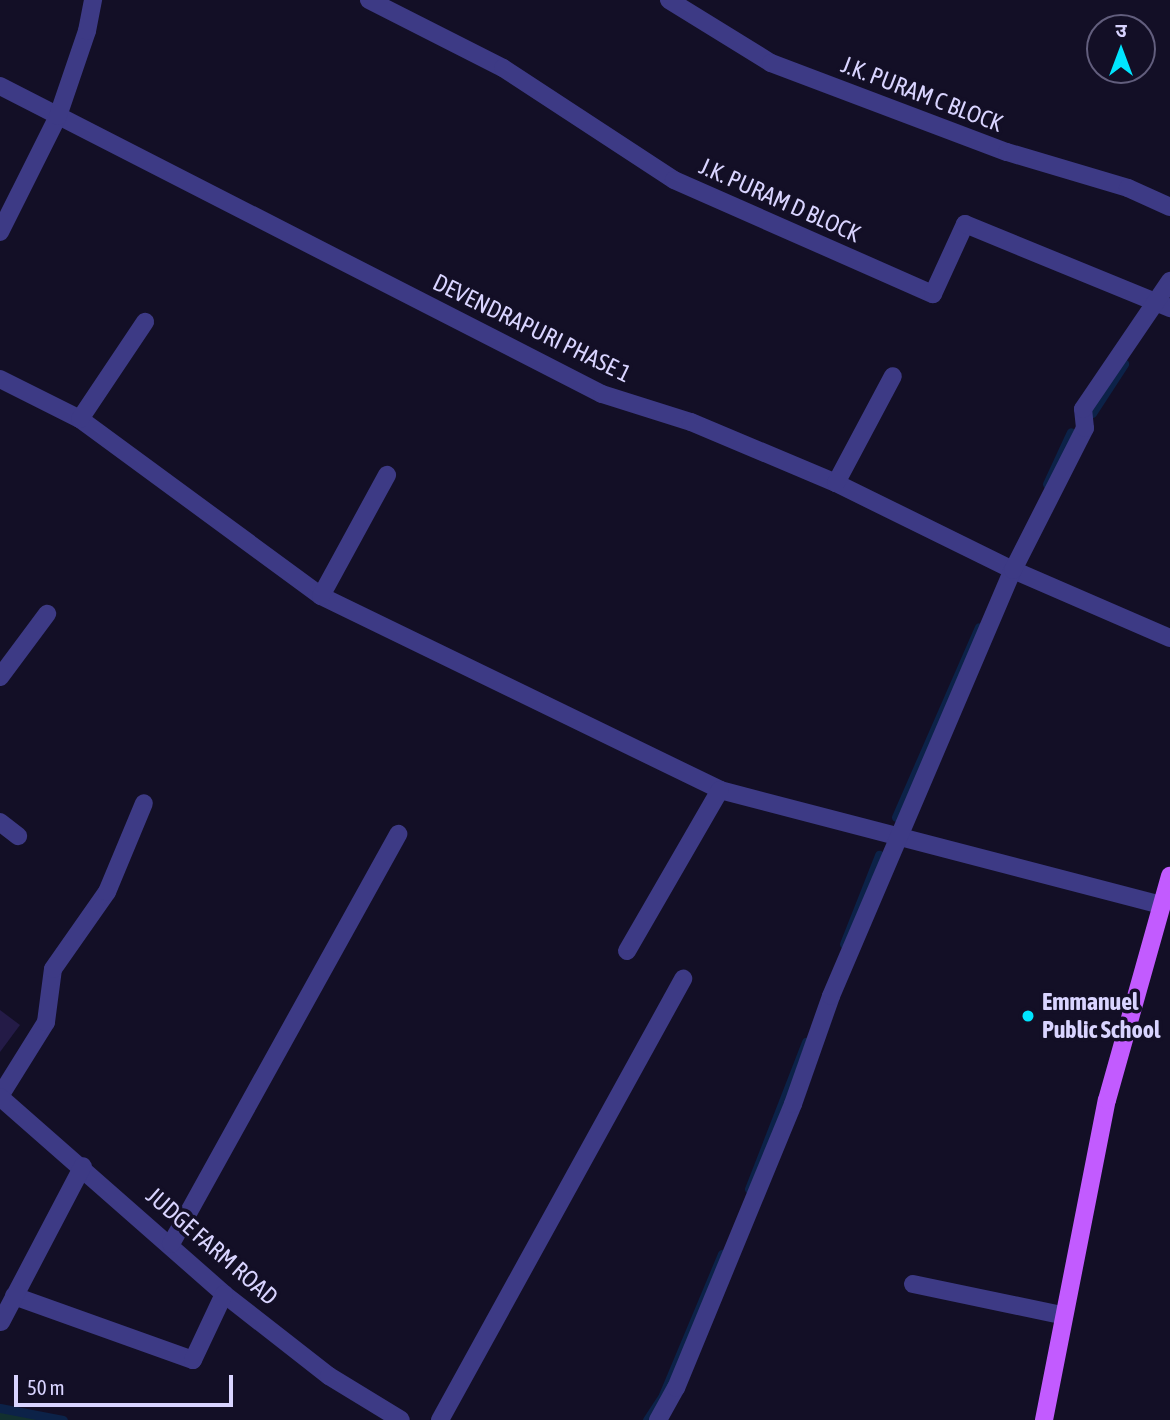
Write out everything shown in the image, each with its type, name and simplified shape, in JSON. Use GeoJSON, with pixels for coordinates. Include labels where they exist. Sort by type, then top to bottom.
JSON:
{"type":"FeatureCollection","features":[{"type":"Feature","properties":{"kind":"main road"},"geometry":{"type":"LineString","coordinates":[[1044,1420],[1062,1315],[1107,1100],[1170,876]]}},
{"type":"Feature","properties":{"kind":"street"},"geometry":{"type":"LineString","coordinates":[[0,232],[58,116],[88,31],[93,0]]}},
{"type":"Feature","properties":{"kind":"street","name":"J.K. PURAM D BLOCK"},"geometry":{"type":"LineString","coordinates":[[369,0],[503,68],[674,180],[933,294],[965,224],[1162,305]]}},
{"type":"Feature","properties":{"kind":"street","name":"J.K. PURAM C BLOCK"},"geometry":{"type":"LineString","coordinates":[[669,0],[771,63],[1007,152],[1128,188],[1170,207]]}},
{"type":"Feature","properties":{"kind":"street","name":"DEVENDRAPURI PHASE 1"},"geometry":{"type":"LineString","coordinates":[[0,86],[602,394],[691,422],[836,483],[1013,570],[1170,638]]}},
{"type":"Feature","properties":{"kind":"street"},"geometry":{"type":"LineString","coordinates":[[658,1420],[681,1376],[793,1104],[831,996],[1013,570],[1085,428],[1083,409],[1162,305],[1170,281]]}},
{"type":"Feature","properties":{"kind":"street"},"geometry":{"type":"LineString","coordinates":[[80,419],[145,322]]}},
{"type":"Feature","properties":{"kind":"street"},"geometry":{"type":"LineString","coordinates":[[836,483],[893,376]]}},
{"type":"Feature","properties":{"kind":"street"},"geometry":{"type":"LineString","coordinates":[[0,379],[80,419],[321,596],[720,790],[901,834],[1162,905]]}},
{"type":"Feature","properties":{"kind":"street"},"geometry":{"type":"LineString","coordinates":[[321,596],[387,475]]}},
{"type":"Feature","properties":{"kind":"street"},"geometry":{"type":"LineString","coordinates":[[0,677],[47,614]]}},
{"type":"Feature","properties":{"kind":"street"},"geometry":{"type":"LineString","coordinates":[[627,951],[720,790]]}},
{"type":"Feature","properties":{"kind":"street"},"geometry":{"type":"LineString","coordinates":[[0,1096],[46,1022],[53,969],[107,891],[144,803]]}},
{"type":"Feature","properties":{"kind":"street"},"geometry":{"type":"LineString","coordinates":[[0,822],[18,836]]}},
{"type":"Feature","properties":{"kind":"street"},"geometry":{"type":"LineString","coordinates":[[171,1244],[398,834]]}},
{"type":"Feature","properties":{"kind":"street"},"geometry":{"type":"LineString","coordinates":[[440,1420],[683,979]]}},
{"type":"Feature","properties":{"kind":"street","name":"JUDGE FARM ROAD"},"geometry":{"type":"LineString","coordinates":[[0,1096],[83,1166],[224,1294],[329,1376],[401,1420]]}},
{"type":"Feature","properties":{"kind":"street"},"geometry":{"type":"LineString","coordinates":[[1,1322],[83,1166]]}},
{"type":"Feature","properties":{"kind":"street"},"geometry":{"type":"LineString","coordinates":[[913,1284],[1062,1315]]}},
{"type":"Feature","properties":{"kind":"street"},"geometry":{"type":"LineString","coordinates":[[14,1296],[193,1360],[224,1294]]}},
{"type":"Feature","properties":{"kind":"green space"},"geometry":{"type":"Polygon","coordinates":[[[0,1408],[63,1420],[0,1420],[0,1408]]]}},
{"type":"Feature","properties":{"kind":"building"},"geometry":{"type":"Polygon","coordinates":[[[0,1010],[20,1025],[0,1052],[0,1010]]]}},
{"type":"Feature","properties":{"kind":"waterway"},"geometry":{"type":"LineString","coordinates":[[1092,413],[1124,364]]}},
{"type":"Feature","properties":{"kind":"waterway"},"geometry":{"type":"LineString","coordinates":[[1047,484],[1071,432]]}},
{"type":"Feature","properties":{"kind":"waterway"},"geometry":{"type":"LineString","coordinates":[[896,817],[979,627]]}},
{"type":"Feature","properties":{"kind":"waterway"},"geometry":{"type":"LineString","coordinates":[[844,944],[879,855]]}},
{"type":"Feature","properties":{"kind":"waterway"},"geometry":{"type":"LineString","coordinates":[[749,1189],[806,1042]]}},
{"type":"Feature","properties":{"kind":"waterway"},"geometry":{"type":"LineString","coordinates":[[647,1420],[663,1395],[722,1254]]}},
{"type":"Feature","properties":{"kind":"waterway"},"geometry":{"type":"LineString","coordinates":[[0,1408],[63,1420]]}},
{"type":"Feature","properties":{"kind":"place","name":"Emmanuel Public School"},"geometry":{"type":"Point","coordinates":[1028,1016]}}]}
